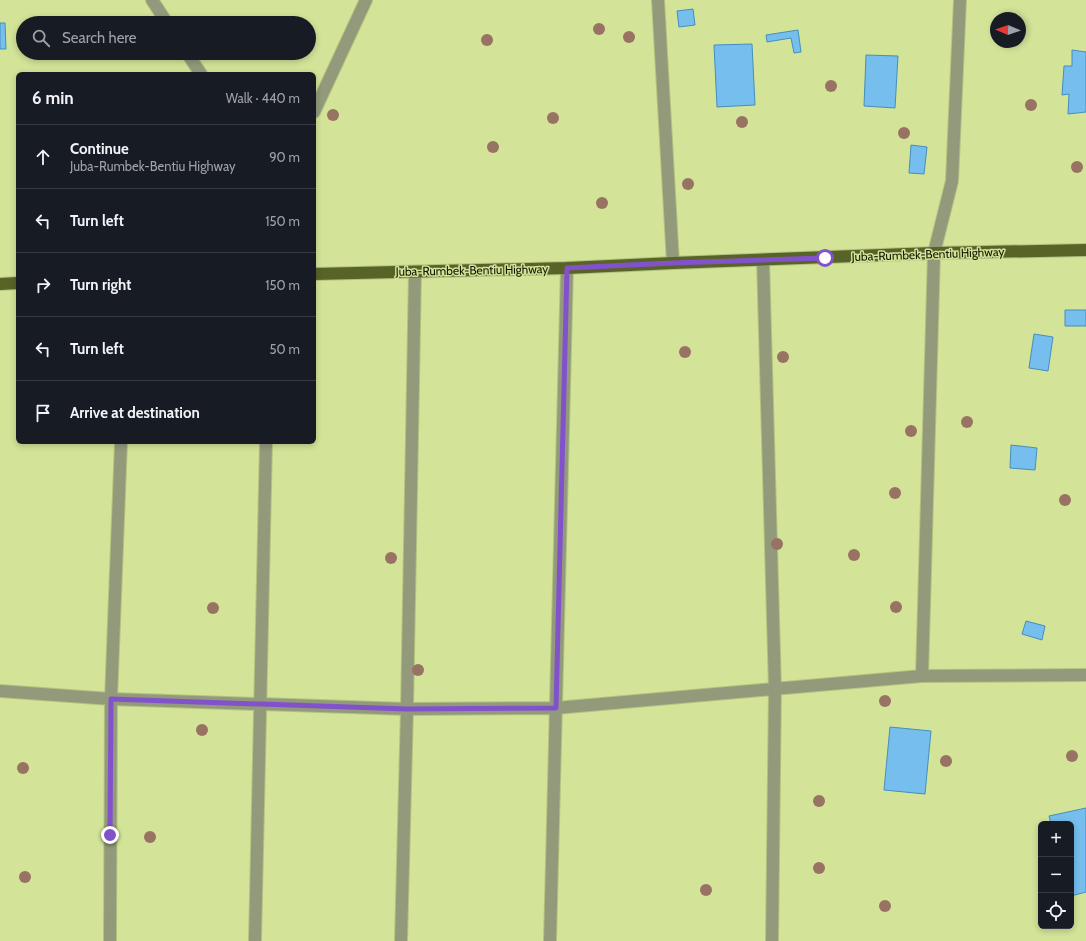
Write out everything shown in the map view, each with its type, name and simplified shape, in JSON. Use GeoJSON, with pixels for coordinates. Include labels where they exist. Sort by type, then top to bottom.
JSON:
{"type":"FeatureCollection","features":[{"type":"Feature","properties":{"kind":"main road","name":"Juba-Rumbek-Bentiu Highway"},"geometry":{"type":"LineString","coordinates":[[316,274],[567,268],[934,253],[1086,250]]}},
{"type":"Feature","properties":{"kind":"main road"},"geometry":{"type":"LineString","coordinates":[[0,284],[16,283]]}},
{"type":"Feature","properties":{"kind":"street"},"geometry":{"type":"LineString","coordinates":[[152,0],[162,16]]}},
{"type":"Feature","properties":{"kind":"street"},"geometry":{"type":"LineString","coordinates":[[316,108],[366,0]]}},
{"type":"Feature","properties":{"kind":"street"},"geometry":{"type":"LineString","coordinates":[[658,0],[673,263]]}},
{"type":"Feature","properties":{"kind":"street"},"geometry":{"type":"LineString","coordinates":[[922,676],[934,253],[952,181],[960,0]]}},
{"type":"Feature","properties":{"kind":"street"},"geometry":{"type":"LineString","coordinates":[[192,60],[200,72]]}},
{"type":"Feature","properties":{"kind":"street"},"geometry":{"type":"LineString","coordinates":[[763,260],[775,689],[772,941]]}},
{"type":"Feature","properties":{"kind":"street"},"geometry":{"type":"LineString","coordinates":[[550,941],[567,268]]}},
{"type":"Feature","properties":{"kind":"street"},"geometry":{"type":"LineString","coordinates":[[401,941],[415,272]]}},
{"type":"Feature","properties":{"kind":"street"},"geometry":{"type":"LineString","coordinates":[[110,941],[111,699],[121,444]]}},
{"type":"Feature","properties":{"kind":"street"},"geometry":{"type":"LineString","coordinates":[[255,941],[266,444]]}},
{"type":"Feature","properties":{"kind":"street"},"geometry":{"type":"LineString","coordinates":[[0,690],[111,699],[407,709],[556,708],[922,676],[1086,675]]}},
{"type":"Feature","properties":{"kind":"building"},"geometry":{"type":"Polygon","coordinates":[[[693,9],[695,25],[679,27],[677,11],[693,9]]]}},
{"type":"Feature","properties":{"kind":"building"},"geometry":{"type":"Polygon","coordinates":[[[0,23],[5,23],[6,49],[0,49],[0,23]]]}},
{"type":"Feature","properties":{"kind":"building"},"geometry":{"type":"Polygon","coordinates":[[[798,30],[801,52],[794,53],[791,38],[767,42],[766,35],[798,30]]]}},
{"type":"Feature","properties":{"kind":"building"},"geometry":{"type":"Polygon","coordinates":[[[752,44],[755,105],[717,107],[714,45],[752,44]]]}},
{"type":"Feature","properties":{"kind":"building"},"geometry":{"type":"Polygon","coordinates":[[[1072,50],[1086,52],[1086,112],[1068,114],[1069,94],[1062,95],[1064,66],[1072,66],[1072,50]]]}},
{"type":"Feature","properties":{"kind":"building"},"geometry":{"type":"Polygon","coordinates":[[[866,55],[898,56],[895,108],[864,106],[866,55]]]}},
{"type":"Feature","properties":{"kind":"building"},"geometry":{"type":"Polygon","coordinates":[[[911,145],[927,147],[924,174],[909,173],[911,145]]]}},
{"type":"Feature","properties":{"kind":"building"},"geometry":{"type":"Polygon","coordinates":[[[1065,310],[1086,310],[1086,326],[1065,326],[1065,310]]]}},
{"type":"Feature","properties":{"kind":"building"},"geometry":{"type":"Polygon","coordinates":[[[1034,334],[1053,337],[1048,371],[1029,368],[1034,334]]]}},
{"type":"Feature","properties":{"kind":"building"},"geometry":{"type":"Polygon","coordinates":[[[1011,445],[1037,448],[1035,470],[1010,468],[1011,445]]]}},
{"type":"Feature","properties":{"kind":"building"},"geometry":{"type":"Polygon","coordinates":[[[1026,621],[1045,626],[1042,640],[1022,634],[1026,621]]]}},
{"type":"Feature","properties":{"kind":"building"},"geometry":{"type":"Polygon","coordinates":[[[890,727],[931,731],[925,794],[884,790],[890,727]]]}},
{"type":"Feature","properties":{"kind":"building"},"geometry":{"type":"Polygon","coordinates":[[[1086,808],[1086,892],[1074,895],[1074,821],[1050,821],[1049,816],[1086,808]]]}},
{"type":"Feature","properties":{"kind":"route"},"geometry":{"type":"LineString","coordinates":[[110,835],[111,699],[407,709],[556,708],[567,268],[825,258]]}}]}
